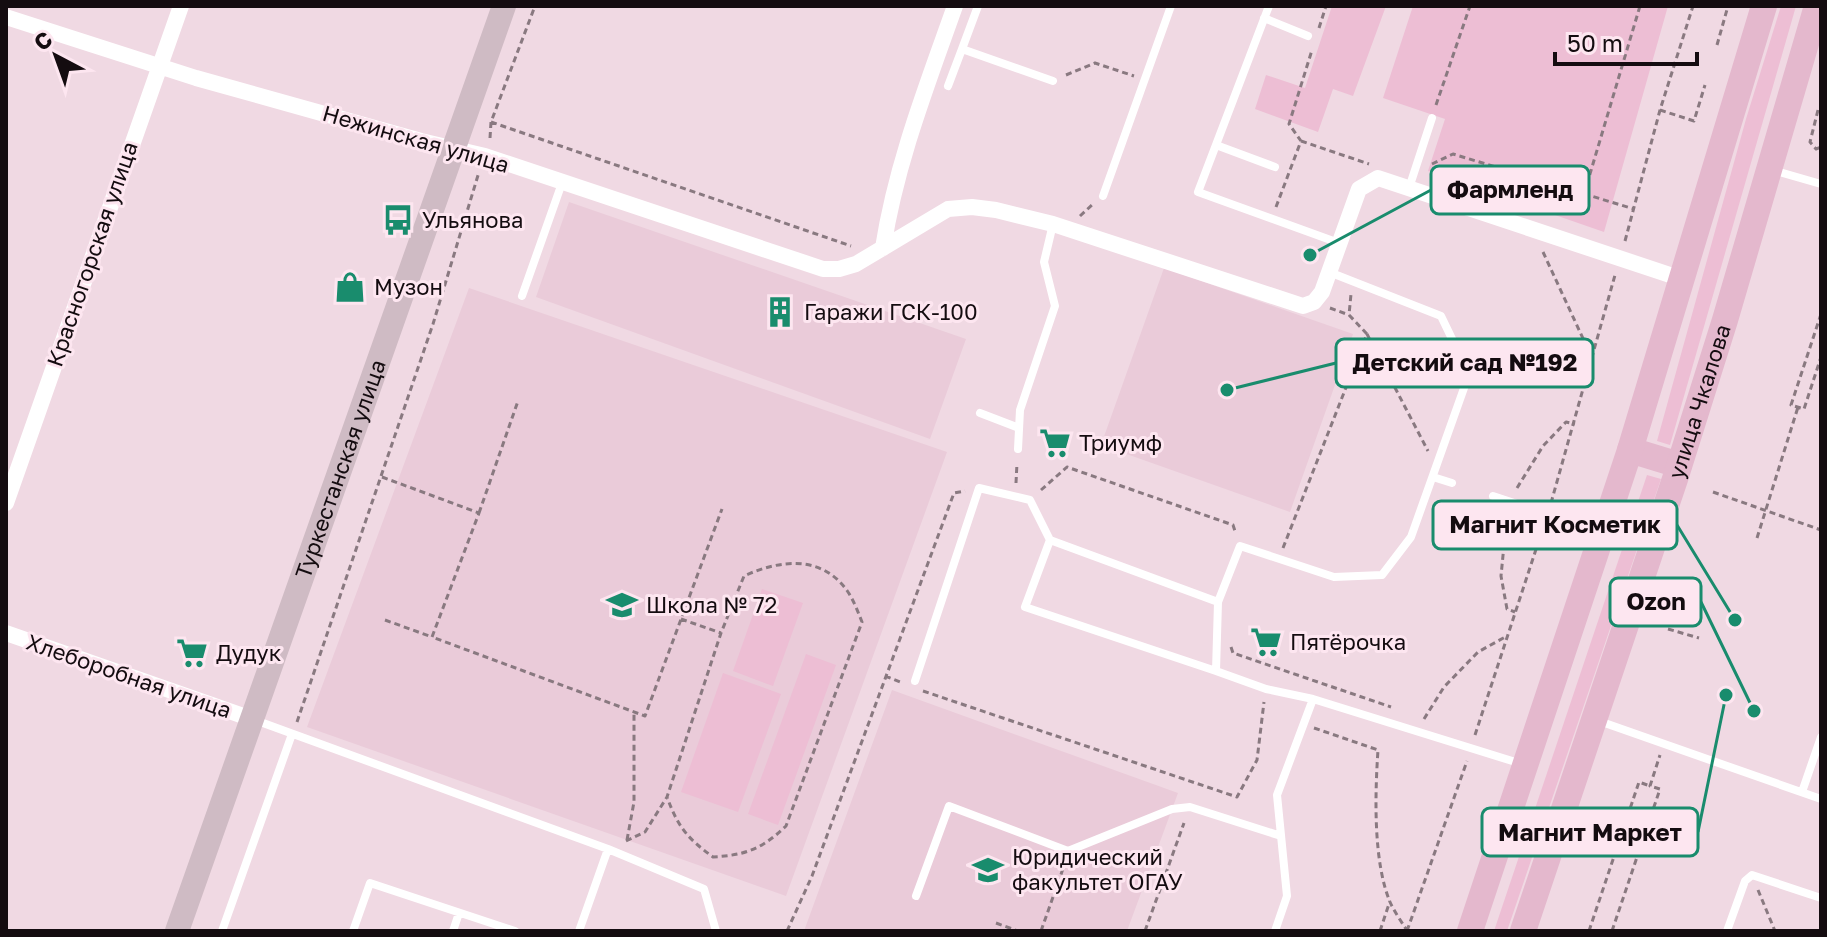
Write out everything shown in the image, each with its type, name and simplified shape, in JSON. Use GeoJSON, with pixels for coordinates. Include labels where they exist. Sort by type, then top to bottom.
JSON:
{"type":"FeatureCollection","features":[{"type":"Feature","properties":{"kind":"main road","name":"Туркестанская улица"},"geometry":{"type":"LineString","coordinates":[[177,931],[504,6]]}},
{"type":"Feature","properties":{"kind":"main road"},"geometry":{"type":"LineString","coordinates":[[1470,931],[1630,450],[1764,6]]}},
{"type":"Feature","properties":{"kind":"main road","name":"улица Чкалова"},"geometry":{"type":"LineString","coordinates":[[1523,931],[1679,465],[1817,6]]}},
{"type":"Feature","properties":{"kind":"main road"},"geometry":{"type":"LineString","coordinates":[[1630,450],[1679,465]]}},
{"type":"Feature","properties":{"kind":"street","name":"Красногорская улица"},"geometry":{"type":"LineString","coordinates":[[6,503],[181,6]]}},
{"type":"Feature","properties":{"kind":"street"},"geometry":{"type":"LineString","coordinates":[[883,248],[895,187],[955,6]]}},
{"type":"Feature","properties":{"kind":"street","name":"Нежинская улица"},"geometry":{"type":"LineString","coordinates":[[6,17],[159,66],[421,141],[485,156],[823,269],[856,264],[883,248]]}},
{"type":"Feature","properties":{"kind":"street"},"geometry":{"type":"LineString","coordinates":[[883,248],[948,209],[972,207],[996,210],[1053,224],[1289,306],[1303,306],[1314,302],[1322,292],[1359,189],[1378,178],[1412,180],[1682,279]]}},
{"type":"Feature","properties":{"kind":"street","name":"Хлеборобная улица"},"geometry":{"type":"LineString","coordinates":[[6,633],[252,719]]}},
{"type":"Feature","properties":{"kind":"lane"},"geometry":{"type":"LineString","coordinates":[[948,86],[978,6]]}},
{"type":"Feature","properties":{"kind":"lane"},"geometry":{"type":"LineString","coordinates":[[1103,196],[1171,6]]}},
{"type":"Feature","properties":{"kind":"lane"},"geometry":{"type":"LineString","coordinates":[[1269,6],[1198,192],[1340,243]]}},
{"type":"Feature","properties":{"kind":"lane"},"geometry":{"type":"LineString","coordinates":[[1264,18],[1308,36]]}},
{"type":"Feature","properties":{"kind":"lane"},"geometry":{"type":"LineString","coordinates":[[962,49],[1053,81]]}},
{"type":"Feature","properties":{"kind":"lane"},"geometry":{"type":"LineString","coordinates":[[1412,180],[1432,118]]}},
{"type":"Feature","properties":{"kind":"lane"},"geometry":{"type":"LineString","coordinates":[[1216,145],[1275,167]]}},
{"type":"Feature","properties":{"kind":"lane"},"geometry":{"type":"LineString","coordinates":[[1769,170],[1821,184]]}},
{"type":"Feature","properties":{"kind":"lane"},"geometry":{"type":"LineString","coordinates":[[522,296],[562,183]]}},
{"type":"Feature","properties":{"kind":"lane"},"geometry":{"type":"LineString","coordinates":[[1018,449],[1020,410],[1055,306],[1044,262],[1053,224]]}},
{"type":"Feature","properties":{"kind":"lane"},"geometry":{"type":"LineString","coordinates":[[1216,671],[1218,602],[1240,546],[1334,577],[1382,575],[1411,537],[1469,374],[1441,316],[1329,272]]}},
{"type":"Feature","properties":{"kind":"lane"},"geometry":{"type":"LineString","coordinates":[[980,413],[1019,428]]}},
{"type":"Feature","properties":{"kind":"lane"},"geometry":{"type":"LineString","coordinates":[[1433,477],[1452,483]]}},
{"type":"Feature","properties":{"kind":"lane"},"geometry":{"type":"LineString","coordinates":[[915,681],[979,488],[1030,500],[1050,540],[1218,602]]}},
{"type":"Feature","properties":{"kind":"lane"},"geometry":{"type":"LineString","coordinates":[[1493,496],[1578,524]]}},
{"type":"Feature","properties":{"kind":"lane"},"geometry":{"type":"LineString","coordinates":[[1050,540],[1025,607],[1266,689],[1313,699],[1526,765]]}},
{"type":"Feature","properties":{"kind":"lane"},"geometry":{"type":"LineString","coordinates":[[1275,931],[1287,896],[1277,795],[1313,699]]}},
{"type":"Feature","properties":{"kind":"lane"},"geometry":{"type":"LineString","coordinates":[[252,719],[608,849],[704,889],[716,931]]}},
{"type":"Feature","properties":{"kind":"lane"},"geometry":{"type":"LineString","coordinates":[[1595,719],[1821,799]]}},
{"type":"Feature","properties":{"kind":"lane"},"geometry":{"type":"LineString","coordinates":[[222,931],[292,734]]}},
{"type":"Feature","properties":{"kind":"lane"},"geometry":{"type":"LineString","coordinates":[[1802,792],[1821,737]]}},
{"type":"Feature","properties":{"kind":"lane"},"geometry":{"type":"LineString","coordinates":[[916,896],[949,806],[1068,851],[1172,809],[1190,807],[1281,836]]}},
{"type":"Feature","properties":{"kind":"lane"},"geometry":{"type":"LineString","coordinates":[[579,931],[608,849]]}},
{"type":"Feature","properties":{"kind":"lane"},"geometry":{"type":"LineString","coordinates":[[1727,931],[1745,881],[1752,875],[1821,898]]}},
{"type":"Feature","properties":{"kind":"lane"},"geometry":{"type":"LineString","coordinates":[[353,931],[370,883],[515,931]]}},
{"type":"Feature","properties":{"kind":"lane"},"geometry":{"type":"LineString","coordinates":[[453,931],[459,913]]}},
{"type":"Feature","properties":{"kind":"path"},"geometry":{"type":"LineString","coordinates":[[490,140],[491,122],[535,6]]}},
{"type":"Feature","properties":{"kind":"path"},"geometry":{"type":"LineString","coordinates":[[1326,6],[1289,124],[1301,141],[1374,165]]}},
{"type":"Feature","properties":{"kind":"path"},"geometry":{"type":"LineString","coordinates":[[1432,118],[1470,6]]}},
{"type":"Feature","properties":{"kind":"path"},"geometry":{"type":"LineString","coordinates":[[1584,194],[1640,6]]}},
{"type":"Feature","properties":{"kind":"path"},"geometry":{"type":"LineString","coordinates":[[1407,931],[1548,514],[1660,110],[1693,6]]}},
{"type":"Feature","properties":{"kind":"path"},"geometry":{"type":"LineString","coordinates":[[1717,45],[1728,6]]}},
{"type":"Feature","properties":{"kind":"path"},"geometry":{"type":"LineString","coordinates":[[1053,81],[1095,63],[1145,80]]}},
{"type":"Feature","properties":{"kind":"path"},"geometry":{"type":"LineString","coordinates":[[1660,110],[1694,121],[1705,85]]}},
{"type":"Feature","properties":{"kind":"path"},"geometry":{"type":"LineString","coordinates":[[1818,110],[1810,142],[1816,149],[1821,147]]}},
{"type":"Feature","properties":{"kind":"path"},"geometry":{"type":"LineString","coordinates":[[491,122],[847,246],[883,248]]}},
{"type":"Feature","properties":{"kind":"path"},"geometry":{"type":"LineString","coordinates":[[1272,219],[1301,141]]}},
{"type":"Feature","properties":{"kind":"path"},"geometry":{"type":"LineString","coordinates":[[1412,180],[1453,154],[1634,209]]}},
{"type":"Feature","properties":{"kind":"path"},"geometry":{"type":"LineString","coordinates":[[292,734],[433,324],[479,172]]}},
{"type":"Feature","properties":{"kind":"path"},"geometry":{"type":"LineString","coordinates":[[1540,246],[1592,358]]}},
{"type":"Feature","properties":{"kind":"path"},"geometry":{"type":"LineString","coordinates":[[1352,280],[1349,315],[1367,334],[1436,466]]}},
{"type":"Feature","properties":{"kind":"path"},"geometry":{"type":"LineString","coordinates":[[1821,314],[1791,405],[1804,409],[1821,357]]}},
{"type":"Feature","properties":{"kind":"path"},"geometry":{"type":"LineString","coordinates":[[1279,559],[1367,334]]}},
{"type":"Feature","properties":{"kind":"path"},"geometry":{"type":"LineString","coordinates":[[432,637],[518,401]]}},
{"type":"Feature","properties":{"kind":"path"},"geometry":{"type":"LineString","coordinates":[[1757,538],[1798,407]]}},
{"type":"Feature","properties":{"kind":"path"},"geometry":{"type":"LineString","coordinates":[[1015,495],[1018,449]]}},
{"type":"Feature","properties":{"kind":"path"},"geometry":{"type":"LineString","coordinates":[[1030,500],[1067,467],[1233,525],[1240,546]]}},
{"type":"Feature","properties":{"kind":"path"},"geometry":{"type":"LineString","coordinates":[[382,477],[479,513]]}},
{"type":"Feature","properties":{"kind":"path"},"geometry":{"type":"LineString","coordinates":[[787,931],[812,876],[954,493],[979,488]]}},
{"type":"Feature","properties":{"kind":"path"},"geometry":{"type":"LineString","coordinates":[[1713,492],[1821,530]]}},
{"type":"Feature","properties":{"kind":"path"},"geometry":{"type":"LineString","coordinates":[[385,620],[645,716],[722,509]]}},
{"type":"Feature","properties":{"kind":"path"},"geometry":{"type":"LineString","coordinates":[[608,849],[645,832],[667,797],[721,633],[744,576],[763,567],[796,562],[830,572],[849,593],[862,622],[786,826],[767,844],[739,855],[713,857],[688,839],[675,820],[667,797]]}},
{"type":"Feature","properties":{"kind":"path"},"geometry":{"type":"LineString","coordinates":[[681,619],[721,633]]}},
{"type":"Feature","properties":{"kind":"path"},"geometry":{"type":"LineString","coordinates":[[1668,629],[1699,638]]}},
{"type":"Feature","properties":{"kind":"path"},"geometry":{"type":"LineString","coordinates":[[1424,719],[1444,687],[1478,652],[1507,636]]}},
{"type":"Feature","properties":{"kind":"path"},"geometry":{"type":"LineString","coordinates":[[1228,641],[1233,653],[1394,708]]}},
{"type":"Feature","properties":{"kind":"path"},"geometry":{"type":"LineString","coordinates":[[885,676],[1237,797],[1257,760],[1266,689],[1273,667]]}},
{"type":"Feature","properties":{"kind":"path"},"geometry":{"type":"LineString","coordinates":[[627,840],[634,802],[634,712]]}},
{"type":"Feature","properties":{"kind":"path"},"geometry":{"type":"LineString","coordinates":[[1303,725],[1378,750],[1375,809],[1380,856],[1390,901],[1407,931]]}},
{"type":"Feature","properties":{"kind":"path"},"geometry":{"type":"LineString","coordinates":[[1650,786],[1664,743]]}},
{"type":"Feature","properties":{"kind":"path"},"geometry":{"type":"LineString","coordinates":[[1589,931],[1639,782],[1660,789],[1612,931]]}},
{"type":"Feature","properties":{"kind":"path"},"geometry":{"type":"LineString","coordinates":[[1145,931],[1190,807],[1208,787]]}},
{"type":"Feature","properties":{"kind":"path"},"geometry":{"type":"LineString","coordinates":[[1041,931],[1068,851]]}},
{"type":"Feature","properties":{"kind":"path"},"geometry":{"type":"LineString","coordinates":[[1752,875],[1775,931]]}},
{"type":"Feature","properties":{"kind":"path"},"geometry":{"type":"LineString","coordinates":[[1380,931],[1390,901]]}},
{"type":"Feature","properties":{"kind":"path"},"geometry":{"type":"LineString","coordinates":[[996,923],[1018,931]]}},
{"type":"Feature","properties":{"kind":"shaded area"},"geometry":{"type":"Polygon","coordinates":[[[1332,6],[1386,6],[1353,96],[1333,89],[1318,132],[1255,109],[1266,75],[1305,88],[1332,6]]]}},
{"type":"Feature","properties":{"kind":"shaded area"},"geometry":{"type":"Polygon","coordinates":[[[1413,6],[1668,6],[1604,232],[1428,171],[1445,119],[1383,98],[1413,6]]]}},
{"type":"Feature","properties":{"kind":"shaded area"},"geometry":{"type":"Polygon","coordinates":[[[1781,6],[1796,6],[1670,445],[1657,441],[1746,119],[1781,6]]]}},
{"type":"Feature","properties":{"kind":"shaded area"},"geometry":{"type":"Polygon","coordinates":[[[569,202],[966,339],[930,439],[536,297],[569,202]]]}},
{"type":"Feature","properties":{"kind":"shaded area"},"geometry":{"type":"Polygon","coordinates":[[[1164,268],[1353,334],[1290,512],[1101,445],[1164,268]]]}},
{"type":"Feature","properties":{"kind":"shaded area","name":"Школа № 72"},"geometry":{"type":"Polygon","coordinates":[[[469,288],[947,452],[786,896],[307,727],[469,288]]]}},
{"type":"Feature","properties":{"kind":"shaded area"},"geometry":{"type":"Polygon","coordinates":[[[1647,475],[1661,479],[1507,931],[1494,931],[1647,475]]]}},
{"type":"Feature","properties":{"kind":"shaded area"},"geometry":{"type":"Polygon","coordinates":[[[762,589],[803,603],[773,686],[733,671],[762,589]]]}},
{"type":"Feature","properties":{"kind":"shaded area"},"geometry":{"type":"Polygon","coordinates":[[[806,654],[836,665],[778,825],[748,814],[806,654]]]}},
{"type":"Feature","properties":{"kind":"shaded area"},"geometry":{"type":"Polygon","coordinates":[[[723,673],[781,694],[738,812],[681,792],[723,673]]]}},
{"type":"Feature","properties":{"kind":"shaded area","name":"Юридический факультет ОГАУ"},"geometry":{"type":"Polygon","coordinates":[[[892,690],[1178,793],[1127,931],[804,931],[892,690]]]}},
{"type":"Feature","properties":{"kind":"place","name":"Ульянова"},"geometry":{"type":"Point","coordinates":[398,220]}},
{"type":"Feature","properties":{"kind":"place","name":"Фармленд"},"geometry":{"type":"Point","coordinates":[1310,255]}},
{"type":"Feature","properties":{"kind":"place","name":"Музон"},"geometry":{"type":"Point","coordinates":[350,287]}},
{"type":"Feature","properties":{"kind":"place","name":"Гаражи ГСК-100"},"geometry":{"type":"Point","coordinates":[780,312]}},
{"type":"Feature","properties":{"kind":"place","name":"Детский сад №192"},"geometry":{"type":"Point","coordinates":[1227,390]}},
{"type":"Feature","properties":{"kind":"place","name":"Триумф"},"geometry":{"type":"Point","coordinates":[1055,443]}},
{"type":"Feature","properties":{"kind":"place","name":"Школа № 72"},"geometry":{"type":"Point","coordinates":[622,605]}},
{"type":"Feature","properties":{"kind":"place","name":"Магнит Косметик"},"geometry":{"type":"Point","coordinates":[1735,620]}},
{"type":"Feature","properties":{"kind":"place","name":"Пятёрочка"},"geometry":{"type":"Point","coordinates":[1266,642]}},
{"type":"Feature","properties":{"kind":"place","name":"Дудук"},"geometry":{"type":"Point","coordinates":[192,653]}},
{"type":"Feature","properties":{"kind":"place","name":"Магнит Маркет"},"geometry":{"type":"Point","coordinates":[1726,695]}},
{"type":"Feature","properties":{"kind":"place","name":"Ozon"},"geometry":{"type":"Point","coordinates":[1754,711]}},
{"type":"Feature","properties":{"kind":"place","name":"Юридический факультет ОГАУ"},"geometry":{"type":"Point","coordinates":[988,870]}}]}
